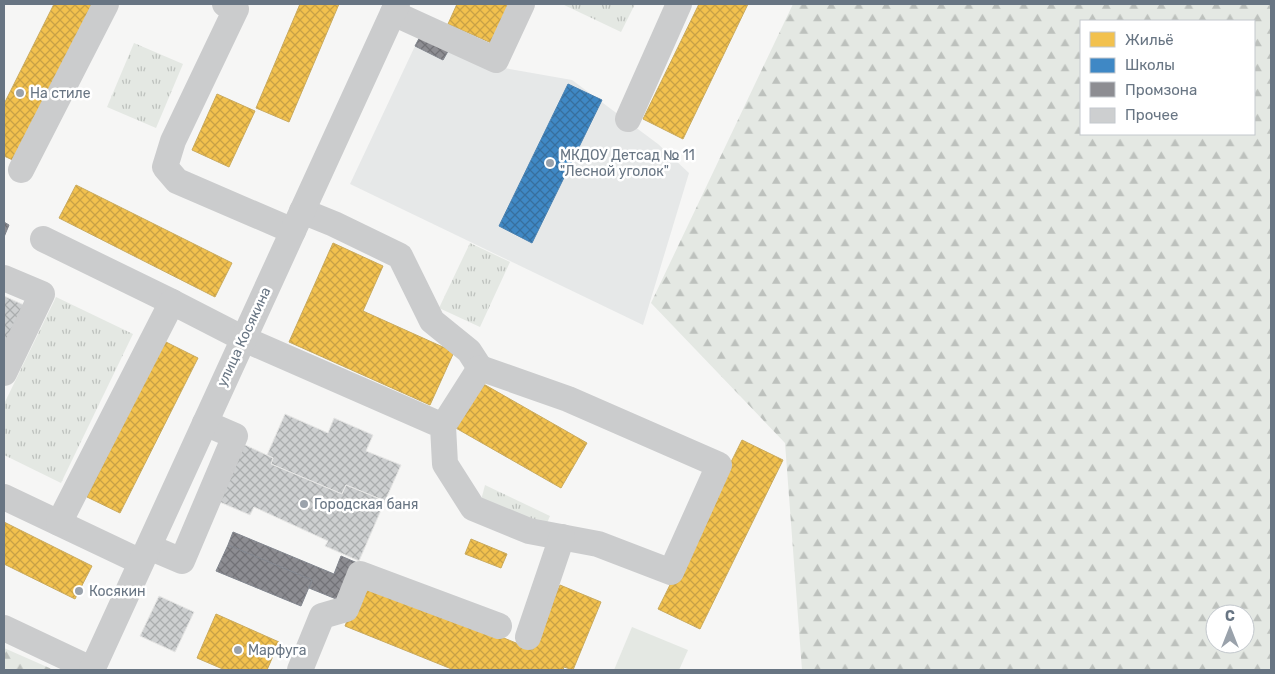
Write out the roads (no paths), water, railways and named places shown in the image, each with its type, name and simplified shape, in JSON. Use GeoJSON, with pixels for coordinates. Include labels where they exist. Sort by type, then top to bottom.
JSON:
{"type":"FeatureCollection","features":[{"type":"Feature","properties":{"kind":"street"},"geometry":{"type":"LineString","coordinates":[[21,170],[106,4]]}},
{"type":"Feature","properties":{"kind":"street"},"geometry":{"type":"LineString","coordinates":[[395,8],[496,60],[522,4]]}},
{"type":"Feature","properties":{"kind":"street"},"geometry":{"type":"LineString","coordinates":[[628,119],[679,4]]}},
{"type":"Feature","properties":{"kind":"street"},"geometry":{"type":"LineString","coordinates":[[233,5],[173,140],[165,167],[177,181],[298,221],[334,224],[400,256],[432,321],[469,351],[480,368],[568,399],[719,465],[672,572],[598,544],[529,531],[473,508],[446,464],[443,426],[480,368]]}},
{"type":"Feature","properties":{"kind":"street","name":"улица Косякина"},"geometry":{"type":"LineString","coordinates":[[4,628],[92,670],[395,8]]}},
{"type":"Feature","properties":{"kind":"street"},"geometry":{"type":"LineString","coordinates":[[43,239],[244,339],[443,426]]}},
{"type":"Feature","properties":{"kind":"street"},"geometry":{"type":"LineString","coordinates":[[4,278],[42,294],[4,373]]}},
{"type":"Feature","properties":{"kind":"street"},"geometry":{"type":"LineString","coordinates":[[59,523],[172,302]]}},
{"type":"Feature","properties":{"kind":"street"},"geometry":{"type":"LineString","coordinates":[[4,497],[59,523],[145,554],[182,561],[235,436],[205,423]]}},
{"type":"Feature","properties":{"kind":"street"},"geometry":{"type":"LineString","coordinates":[[528,636],[562,537]]}},
{"type":"Feature","properties":{"kind":"street"},"geometry":{"type":"LineString","coordinates":[[300,670],[322,616],[346,609],[360,574],[499,626]]}},
{"type":"Feature","properties":{"kind":"place","name":"На стиле"},"geometry":{"type":"Point","coordinates":[20,93]}},
{"type":"Feature","properties":{"kind":"place","name":"МКДОУ Детсад № 11 \"Лесной уголок\""},"geometry":{"type":"Point","coordinates":[550,163]}},
{"type":"Feature","properties":{"kind":"place","name":"Городская баня"},"geometry":{"type":"Point","coordinates":[304,504]}},
{"type":"Feature","properties":{"kind":"place","name":"Косякин"},"geometry":{"type":"Point","coordinates":[79,591]}},
{"type":"Feature","properties":{"kind":"place","name":"Марфуга"},"geometry":{"type":"Point","coordinates":[238,650]}}]}
